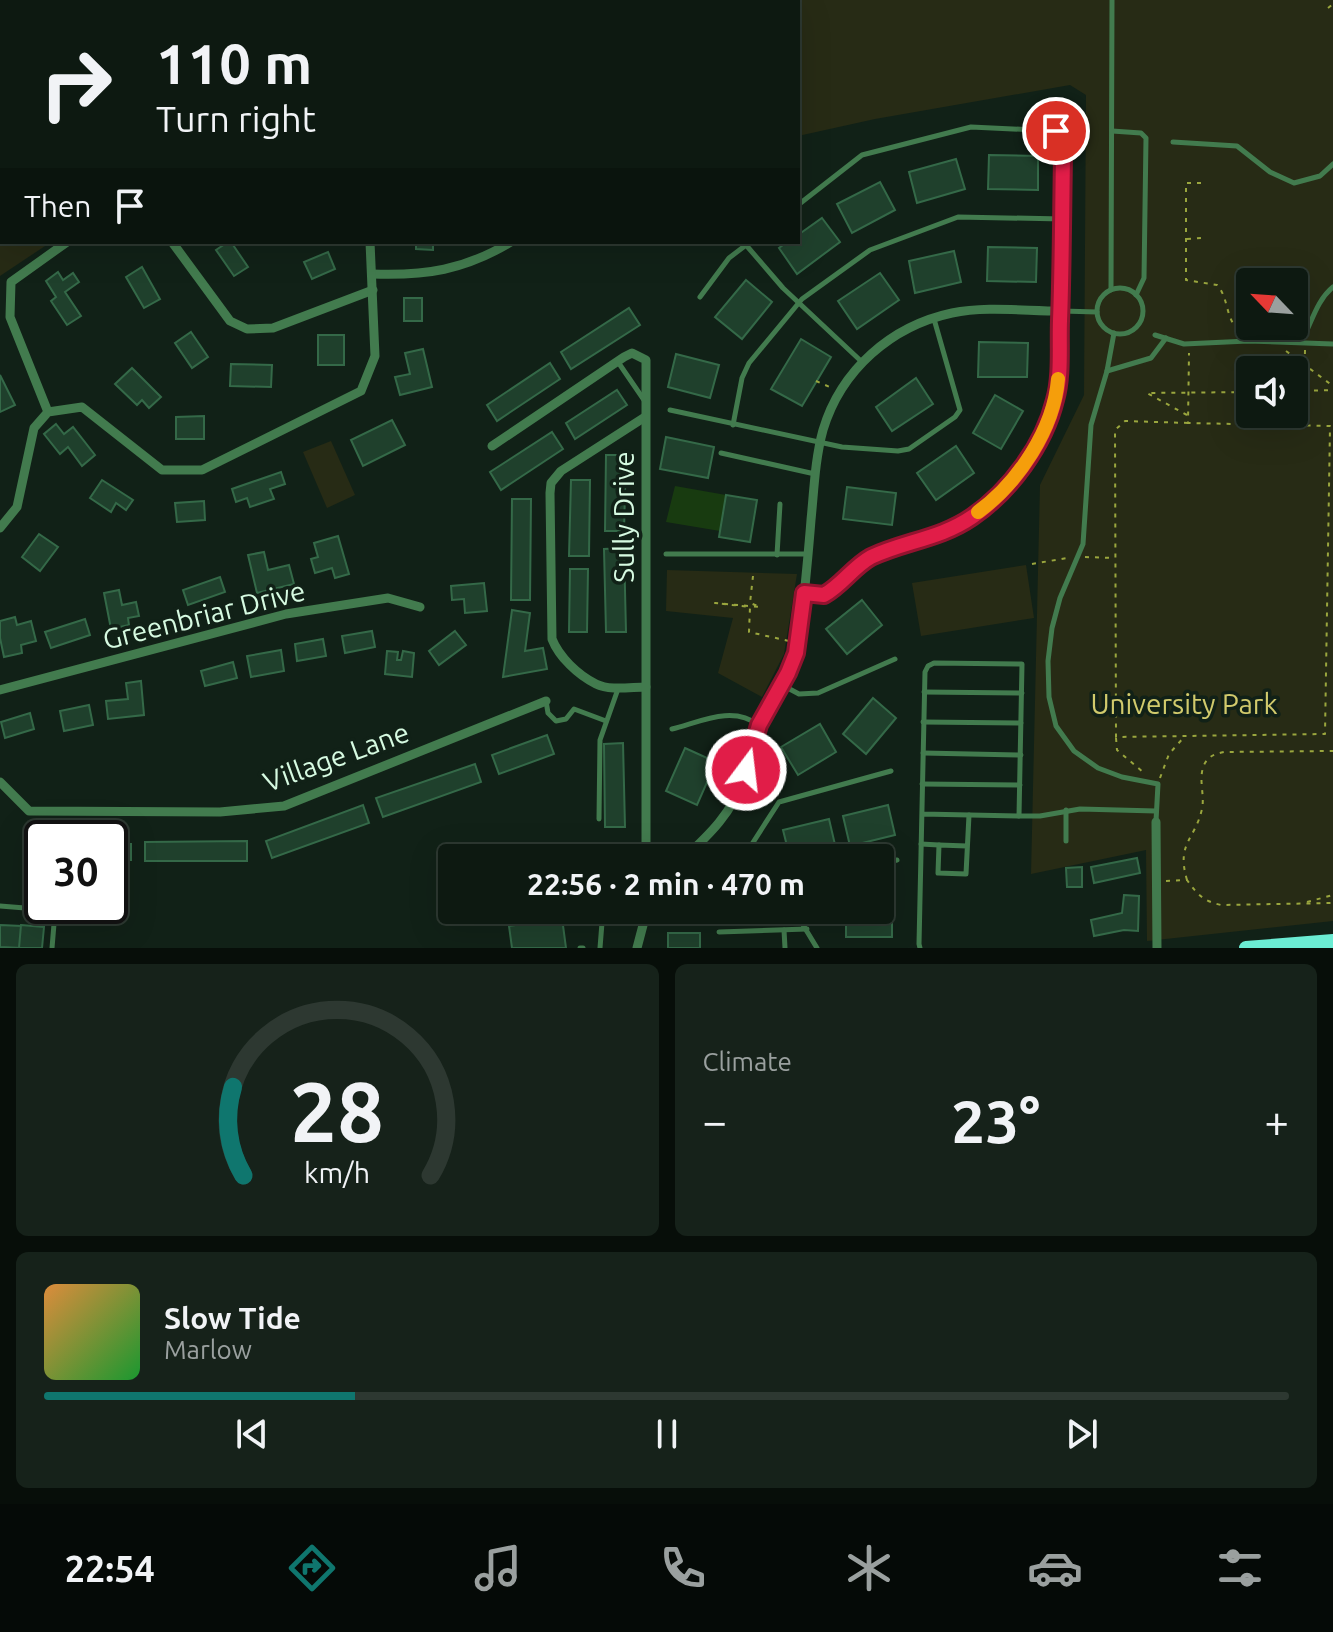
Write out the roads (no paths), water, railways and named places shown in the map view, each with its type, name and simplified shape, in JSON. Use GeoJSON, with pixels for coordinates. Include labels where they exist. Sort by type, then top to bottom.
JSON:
{"type":"FeatureCollection","features":[{"type":"Feature","properties":{"kind":"main road"},"geometry":{"type":"LineString","coordinates":[[1246,948],[1333,941]]}},
{"type":"Feature","properties":{"kind":"street"},"geometry":{"type":"LineString","coordinates":[[48,412],[10,317],[11,282],[64,244]]}},
{"type":"Feature","properties":{"kind":"street"},"geometry":{"type":"LineString","coordinates":[[173,244],[230,321],[247,329],[273,328],[373,290]]}},
{"type":"Feature","properties":{"kind":"street"},"geometry":{"type":"LineString","coordinates":[[0,528],[17,507],[34,428],[48,412],[82,407],[162,470],[202,470],[361,391],[375,356],[370,244]]}},
{"type":"Feature","properties":{"kind":"street"},"geometry":{"type":"LineString","coordinates":[[372,274],[411,276],[442,271],[507,244]]}},
{"type":"Feature","properties":{"kind":"street"},"geometry":{"type":"LineString","coordinates":[[701,842],[720,823],[735,800],[759,725],[782,685],[798,643],[820,442],[840,392],[862,362],[892,338],[934,318],[970,311],[1061,311]]}},
{"type":"Feature","properties":{"kind":"street","name":"Sully Drive"},"geometry":{"type":"LineString","coordinates":[[617,361],[632,353],[646,360],[646,844]]}},
{"type":"Feature","properties":{"kind":"street"},"geometry":{"type":"LineString","coordinates":[[492,446],[617,361]]}},
{"type":"Feature","properties":{"kind":"street"},"geometry":{"type":"LineString","coordinates":[[645,417],[561,471],[551,483],[550,493],[552,639],[556,651],[597,685],[646,687]]}},
{"type":"Feature","properties":{"kind":"street","name":"Greenbriar Drive"},"geometry":{"type":"LineString","coordinates":[[0,690],[286,614],[388,598],[420,607]]}},
{"type":"Feature","properties":{"kind":"street","name":"Village Lane"},"geometry":{"type":"LineString","coordinates":[[0,782],[29,811],[220,812],[284,806],[546,701]]}},
{"type":"Feature","properties":{"kind":"street"},"geometry":{"type":"LineString","coordinates":[[1156,822],[1157,948]]}},
{"type":"Feature","properties":{"kind":"street"},"geometry":{"type":"LineString","coordinates":[[637,948],[643,924]]}},
{"type":"Feature","properties":{"kind":"lane"},"geometry":{"type":"LineString","coordinates":[[1111,290],[1112,0]]}},
{"type":"Feature","properties":{"kind":"lane"},"geometry":{"type":"LineString","coordinates":[[800,203],[862,155],[971,127],[1056,131],[1062,139],[1058,385],[1054,404],[1028,457],[1004,490],[971,518],[945,533],[869,558],[824,595],[804,593]]}},
{"type":"Feature","properties":{"kind":"lane"},"geometry":{"type":"LineString","coordinates":[[1112,131],[1141,133],[1146,138],[1144,278],[1136,295]]}},
{"type":"Feature","properties":{"kind":"lane"},"geometry":{"type":"LineString","coordinates":[[1173,142],[1237,146],[1270,172],[1294,183],[1320,176],[1333,164]]}},
{"type":"Feature","properties":{"kind":"lane"},"geometry":{"type":"LineString","coordinates":[[733,425],[747,367],[798,303],[817,286],[878,246],[939,222],[970,216],[1063,219]]}},
{"type":"Feature","properties":{"kind":"lane"},"geometry":{"type":"LineString","coordinates":[[700,297],[729,258],[748,244],[798,303],[862,362]]}},
{"type":"Feature","properties":{"kind":"lane"},"geometry":{"type":"LineString","coordinates":[[1303,342],[1322,296],[1333,287]]}},
{"type":"Feature","properties":{"kind":"lane"},"geometry":{"type":"LineString","coordinates":[[1122,289],[1136,295],[1142,308],[1140,321],[1132,330],[1114,333],[1104,328],[1097,312],[1100,301],[1111,290],[1122,289]]}},
{"type":"Feature","properties":{"kind":"lane"},"geometry":{"type":"LineString","coordinates":[[1061,311],[1097,312]]}},
{"type":"Feature","properties":{"kind":"lane"},"geometry":{"type":"LineString","coordinates":[[670,410],[842,447],[904,451],[955,417],[960,403],[934,318]]}},
{"type":"Feature","properties":{"kind":"lane"},"geometry":{"type":"LineString","coordinates":[[1114,333],[1107,371],[1091,425],[1083,544],[1060,598],[1052,628],[1048,661],[1049,697],[1056,726],[1074,751],[1098,768],[1122,777],[1158,784],[1156,822]]}},
{"type":"Feature","properties":{"kind":"lane"},"geometry":{"type":"LineString","coordinates":[[1155,335],[1190,344],[1248,341],[1333,344]]}},
{"type":"Feature","properties":{"kind":"lane"},"geometry":{"type":"LineString","coordinates":[[1107,371],[1151,358],[1166,338]]}},
{"type":"Feature","properties":{"kind":"lane"},"geometry":{"type":"LineString","coordinates":[[617,361],[645,401]]}},
{"type":"Feature","properties":{"kind":"lane"},"geometry":{"type":"LineString","coordinates":[[721,453],[815,474]]}},
{"type":"Feature","properties":{"kind":"lane"},"geometry":{"type":"LineString","coordinates":[[777,555],[780,504]]}},
{"type":"Feature","properties":{"kind":"lane"},"geometry":{"type":"LineString","coordinates":[[666,554],[808,554]]}},
{"type":"Feature","properties":{"kind":"lane"},"geometry":{"type":"LineString","coordinates":[[782,685],[797,694],[818,693],[895,659]]}},
{"type":"Feature","properties":{"kind":"lane"},"geometry":{"type":"LineString","coordinates":[[920,948],[923,722],[925,672],[928,666],[947,662],[1022,664],[1019,816]]}},
{"type":"Feature","properties":{"kind":"lane"},"geometry":{"type":"LineString","coordinates":[[599,819],[600,740],[618,688]]}},
{"type":"Feature","properties":{"kind":"lane"},"geometry":{"type":"LineString","coordinates":[[924,692],[1022,693]]}},
{"type":"Feature","properties":{"kind":"lane"},"geometry":{"type":"LineString","coordinates":[[546,701],[548,713],[556,721],[566,719],[574,709],[606,721]]}},
{"type":"Feature","properties":{"kind":"lane"},"geometry":{"type":"LineString","coordinates":[[672,729],[731,715],[748,718],[759,725]]}},
{"type":"Feature","properties":{"kind":"lane"},"geometry":{"type":"LineString","coordinates":[[923,722],[1021,723]]}},
{"type":"Feature","properties":{"kind":"lane"},"geometry":{"type":"LineString","coordinates":[[923,753],[1021,755]]}},
{"type":"Feature","properties":{"kind":"lane"},"geometry":{"type":"LineString","coordinates":[[752,844],[779,802],[891,771]]}},
{"type":"Feature","properties":{"kind":"lane"},"geometry":{"type":"LineString","coordinates":[[922,784],[1020,785]]}},
{"type":"Feature","properties":{"kind":"lane"},"geometry":{"type":"LineString","coordinates":[[922,814],[1040,816],[1066,810],[1156,811]]}},
{"type":"Feature","properties":{"kind":"lane"},"geometry":{"type":"LineString","coordinates":[[1066,810],[1066,841]]}},
{"type":"Feature","properties":{"kind":"lane"},"geometry":{"type":"LineString","coordinates":[[939,845],[938,873],[966,874],[969,815]]}},
{"type":"Feature","properties":{"kind":"lane"},"geometry":{"type":"LineString","coordinates":[[921,844],[967,846]]}},
{"type":"Feature","properties":{"kind":"lane"},"geometry":{"type":"LineString","coordinates":[[0,906],[50,910],[54,924],[52,948]]}},
{"type":"Feature","properties":{"kind":"lane"},"geometry":{"type":"LineString","coordinates":[[600,948],[602,924]]}},
{"type":"Feature","properties":{"kind":"lane"},"geometry":{"type":"LineString","coordinates":[[804,924],[817,948]]}},
{"type":"Feature","properties":{"kind":"lane"},"geometry":{"type":"LineString","coordinates":[[719,932],[807,929]]}},
{"type":"Feature","properties":{"kind":"lane"},"geometry":{"type":"LineString","coordinates":[[784,930],[785,948]]}},
{"type":"Feature","properties":{"kind":"park label","name":"University Park"},"geometry":{"type":"Point","coordinates":[1184,704]}}]}
